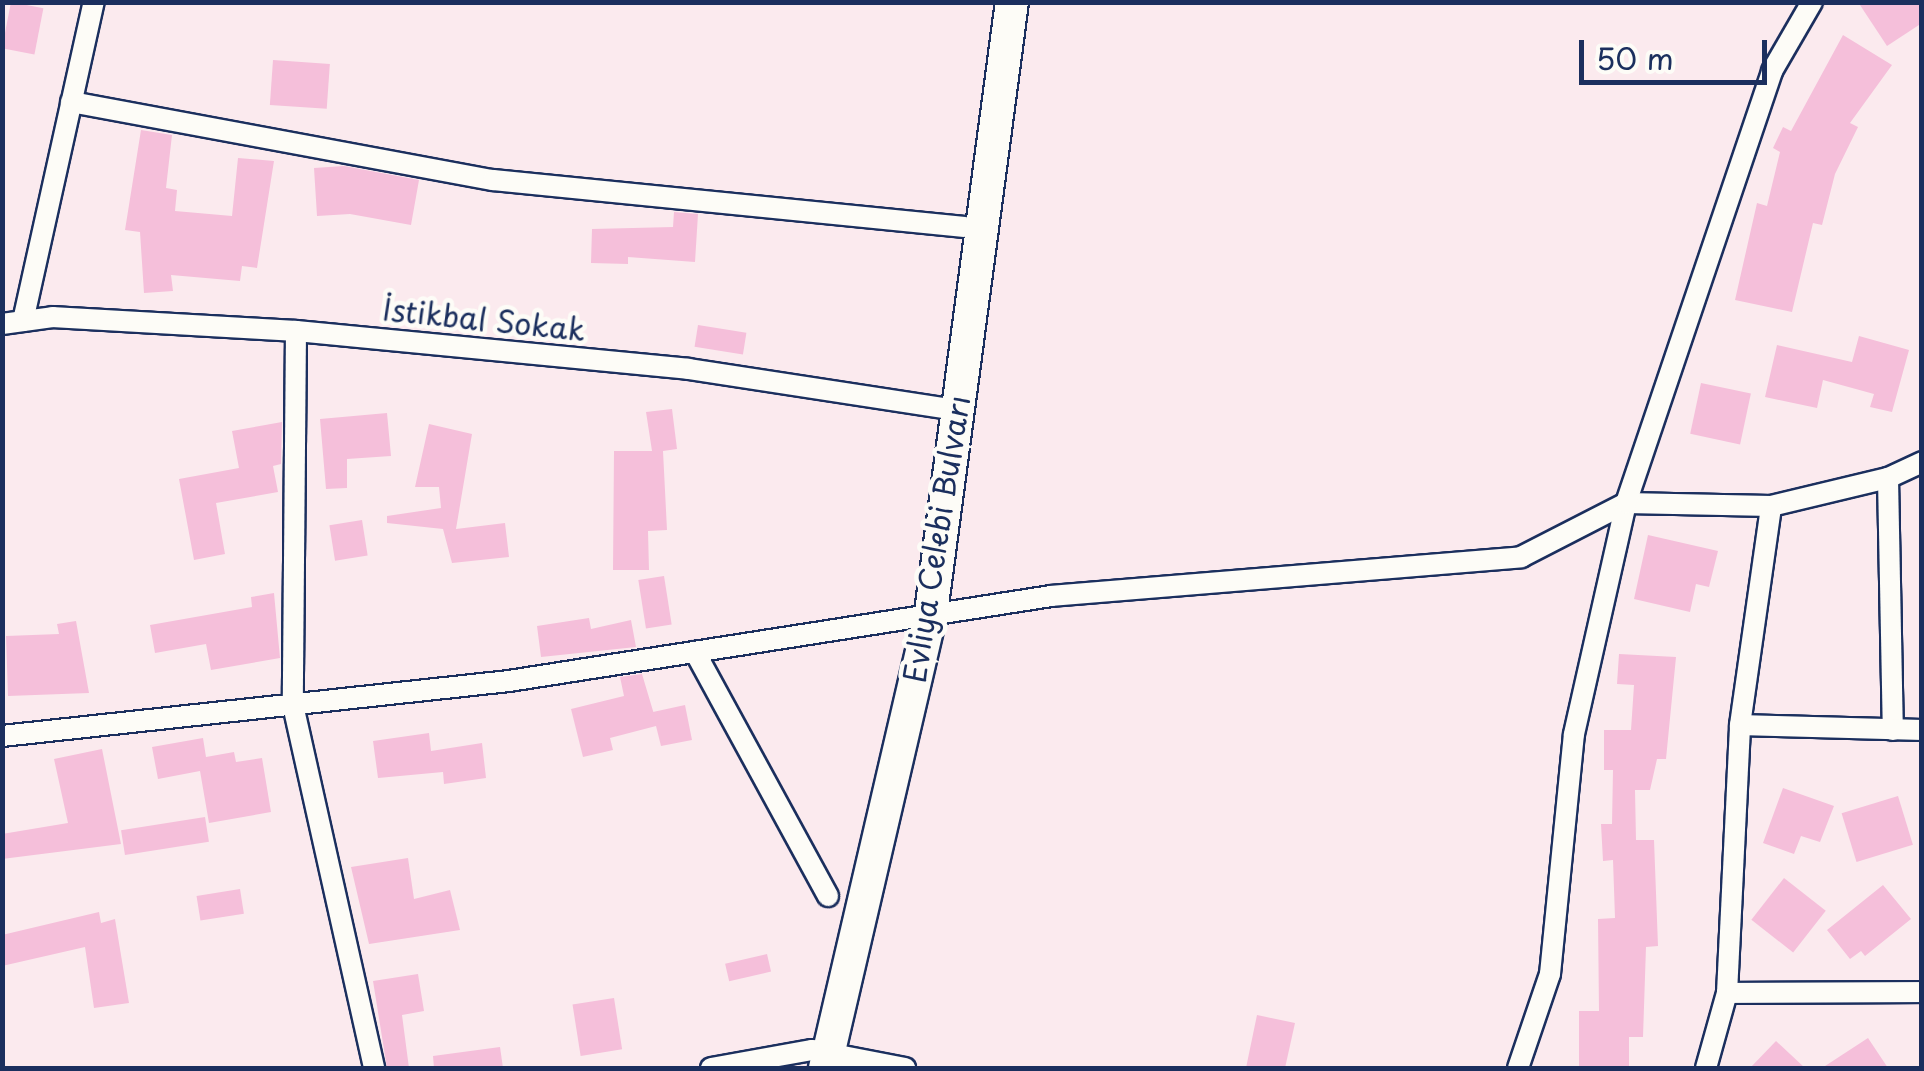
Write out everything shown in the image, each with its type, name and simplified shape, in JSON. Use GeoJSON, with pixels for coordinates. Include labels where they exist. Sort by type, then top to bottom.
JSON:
{"type":"FeatureCollection","features":[{"type":"Feature","properties":{"kind":"main road","name":"Evliya Celebi Bulvarı"},"geometry":{"type":"LineString","coordinates":[[827,1061],[931,612],[1012,2]]}},
{"type":"Feature","properties":{"kind":"street"},"geometry":{"type":"LineString","coordinates":[[13,322],[72,102],[94,2]]}},
{"type":"Feature","properties":{"kind":"street"},"geometry":{"type":"LineString","coordinates":[[1518,1068],[1550,974],[1574,734],[1626,504],[1772,70],[1812,2]]}},
{"type":"Feature","properties":{"kind":"street"},"geometry":{"type":"LineString","coordinates":[[72,102],[493,180],[965,227]]}},
{"type":"Feature","properties":{"kind":"street","name":"İstikbal Sokak"},"geometry":{"type":"LineString","coordinates":[[13,322],[53,317],[296,330],[688,369],[956,410]]}},
{"type":"Feature","properties":{"kind":"street"},"geometry":{"type":"LineString","coordinates":[[296,330],[293,704],[374,1068]]}},
{"type":"Feature","properties":{"kind":"street"},"geometry":{"type":"LineString","coordinates":[[2,736],[509,682],[931,612],[1521,557],[1626,504],[1772,506],[1888,478],[1922,462]]}},
{"type":"Feature","properties":{"kind":"street"},"geometry":{"type":"LineString","coordinates":[[1888,478],[1894,730]]}},
{"type":"Feature","properties":{"kind":"street"},"geometry":{"type":"LineString","coordinates":[[1706,1068],[1727,993],[1740,725],[1772,506]]}},
{"type":"Feature","properties":{"kind":"street"},"geometry":{"type":"LineString","coordinates":[[695,652],[828,896]]}},
{"type":"Feature","properties":{"kind":"street"},"geometry":{"type":"LineString","coordinates":[[1740,725],[1922,730]]}},
{"type":"Feature","properties":{"kind":"street"},"geometry":{"type":"LineString","coordinates":[[1727,993],[1922,992]]}},
{"type":"Feature","properties":{"kind":"street"},"geometry":{"type":"LineString","coordinates":[[711,1068],[812,1050],[827,1061],[905,1068]]}},
{"type":"Feature","properties":{"kind":"building"},"geometry":{"type":"Polygon","coordinates":[[[11,2],[43,8],[34,54],[2,48],[11,2]]]}},
{"type":"Feature","properties":{"kind":"building"},"geometry":{"type":"Polygon","coordinates":[[[1858,2],[1922,2],[1922,23],[1887,46],[1858,2]]]}},
{"type":"Feature","properties":{"kind":"building"},"geometry":{"type":"Polygon","coordinates":[[[1843,35],[1892,65],[1850,123],[1858,127],[1835,174],[1822,225],[1813,223],[1792,312],[1735,300],[1757,203],[1767,206],[1780,152],[1773,148],[1783,127],[1791,131],[1843,35]]]}},
{"type":"Feature","properties":{"kind":"building"},"geometry":{"type":"Polygon","coordinates":[[[273,60],[330,64],[327,109],[270,105],[273,60]]]}},
{"type":"Feature","properties":{"kind":"building"},"geometry":{"type":"Polygon","coordinates":[[[141,130],[172,135],[166,188],[177,190],[175,211],[232,216],[238,158],[274,161],[257,268],[242,266],[240,281],[171,275],[173,291],[144,293],[140,232],[125,230],[141,130]]]}},
{"type":"Feature","properties":{"kind":"building"},"geometry":{"type":"Polygon","coordinates":[[[344,166],[419,180],[411,225],[350,214],[317,216],[314,168],[344,166]]]}},
{"type":"Feature","properties":{"kind":"building"},"geometry":{"type":"Polygon","coordinates":[[[674,212],[698,214],[695,262],[628,257],[628,264],[591,263],[592,229],[673,227],[674,212]]]}},
{"type":"Feature","properties":{"kind":"building"},"geometry":{"type":"Polygon","coordinates":[[[698,325],[746,333],[743,354],[695,347],[698,325]]]}},
{"type":"Feature","properties":{"kind":"building"},"geometry":{"type":"Polygon","coordinates":[[[1859,336],[1909,350],[1892,412],[1870,407],[1874,394],[1823,380],[1817,408],[1765,397],[1777,345],[1852,362],[1859,336]]]}},
{"type":"Feature","properties":{"kind":"building"},"geometry":{"type":"Polygon","coordinates":[[[1701,383],[1751,394],[1740,444],[1690,434],[1701,383]]]}},
{"type":"Feature","properties":{"kind":"building"},"geometry":{"type":"Polygon","coordinates":[[[672,409],[677,449],[663,451],[667,530],[648,531],[649,570],[613,570],[614,451],[652,451],[646,412],[672,409]]]}},
{"type":"Feature","properties":{"kind":"building"},"geometry":{"type":"Polygon","coordinates":[[[387,413],[391,456],[347,459],[347,488],[326,489],[320,419],[387,413]]]}},
{"type":"Feature","properties":{"kind":"building"},"geometry":{"type":"Polygon","coordinates":[[[282,422],[281,464],[273,466],[278,492],[216,503],[225,554],[194,560],[179,479],[239,468],[232,431],[282,422]]]}},
{"type":"Feature","properties":{"kind":"building"},"geometry":{"type":"Polygon","coordinates":[[[429,424],[472,434],[456,529],[505,523],[509,557],[452,563],[443,529],[387,523],[387,516],[441,508],[439,487],[415,487],[429,424]]]}},
{"type":"Feature","properties":{"kind":"building"},"geometry":{"type":"Polygon","coordinates":[[[362,520],[368,556],[335,561],[329,525],[362,520]]]}},
{"type":"Feature","properties":{"kind":"building"},"geometry":{"type":"Polygon","coordinates":[[[1648,535],[1718,551],[1709,587],[1696,584],[1690,612],[1634,599],[1648,535]]]}},
{"type":"Feature","properties":{"kind":"building"},"geometry":{"type":"Polygon","coordinates":[[[664,576],[672,624],[646,628],[638,580],[664,576]]]}},
{"type":"Feature","properties":{"kind":"building"},"geometry":{"type":"Polygon","coordinates":[[[274,593],[280,658],[211,670],[206,644],[155,653],[150,625],[252,607],[251,597],[274,593]]]}},
{"type":"Feature","properties":{"kind":"building"},"geometry":{"type":"Polygon","coordinates":[[[589,618],[591,629],[631,620],[636,647],[541,657],[537,626],[589,618]]]}},
{"type":"Feature","properties":{"kind":"building"},"geometry":{"type":"Polygon","coordinates":[[[76,621],[89,693],[8,696],[6,636],[59,634],[57,624],[76,621]]]}},
{"type":"Feature","properties":{"kind":"building"},"geometry":{"type":"Polygon","coordinates":[[[1619,654],[1676,657],[1666,759],[1657,759],[1650,790],[1635,790],[1636,840],[1654,840],[1658,946],[1646,947],[1643,1037],[1629,1037],[1629,1068],[1579,1068],[1579,1011],[1599,1011],[1598,919],[1615,918],[1613,860],[1603,861],[1601,824],[1612,824],[1613,770],[1604,770],[1604,730],[1631,730],[1634,685],[1617,684],[1619,654]]]}},
{"type":"Feature","properties":{"kind":"building"},"geometry":{"type":"Polygon","coordinates":[[[642,674],[653,712],[685,705],[692,740],[661,746],[656,726],[610,738],[613,750],[583,757],[571,709],[624,696],[620,677],[642,674]]]}},
{"type":"Feature","properties":{"kind":"building"},"geometry":{"type":"Polygon","coordinates":[[[429,733],[431,751],[482,743],[486,778],[444,784],[443,772],[378,778],[373,741],[429,733]]]}},
{"type":"Feature","properties":{"kind":"building"},"geometry":{"type":"Polygon","coordinates":[[[203,738],[206,757],[234,752],[236,762],[262,758],[271,812],[209,823],[200,771],[158,779],[152,747],[203,738]]]}},
{"type":"Feature","properties":{"kind":"building"},"geometry":{"type":"Polygon","coordinates":[[[102,749],[121,844],[2,859],[2,834],[68,823],[54,759],[102,749]]]}},
{"type":"Feature","properties":{"kind":"building"},"geometry":{"type":"Polygon","coordinates":[[[1783,788],[1834,806],[1820,842],[1801,836],[1794,854],[1763,843],[1783,788]]]}},
{"type":"Feature","properties":{"kind":"building"},"geometry":{"type":"Polygon","coordinates":[[[1898,796],[1913,845],[1856,862],[1842,813],[1898,796]]]}},
{"type":"Feature","properties":{"kind":"building"},"geometry":{"type":"Polygon","coordinates":[[[205,817],[209,842],[125,855],[121,830],[205,817]]]}},
{"type":"Feature","properties":{"kind":"building"},"geometry":{"type":"Polygon","coordinates":[[[408,858],[414,899],[450,890],[460,930],[369,944],[351,867],[408,858]]]}},
{"type":"Feature","properties":{"kind":"building"},"geometry":{"type":"Polygon","coordinates":[[[1784,878],[1826,911],[1793,952],[1751,920],[1784,878]]]}},
{"type":"Feature","properties":{"kind":"building"},"geometry":{"type":"Polygon","coordinates":[[[1883,885],[1911,919],[1865,956],[1861,951],[1850,959],[1827,930],[1883,885]]]}},
{"type":"Feature","properties":{"kind":"building"},"geometry":{"type":"Polygon","coordinates":[[[240,889],[244,914],[200,921],[197,896],[240,889]]]}},
{"type":"Feature","properties":{"kind":"building"},"geometry":{"type":"Polygon","coordinates":[[[99,912],[101,923],[115,919],[129,1003],[94,1008],[85,947],[2,966],[2,935],[99,912]]]}},
{"type":"Feature","properties":{"kind":"building"},"geometry":{"type":"Polygon","coordinates":[[[767,954],[771,972],[729,981],[725,964],[767,954]]]}},
{"type":"Feature","properties":{"kind":"building"},"geometry":{"type":"Polygon","coordinates":[[[418,974],[424,1011],[402,1015],[409,1068],[387,1068],[373,981],[418,974]]]}},
{"type":"Feature","properties":{"kind":"building"},"geometry":{"type":"Polygon","coordinates":[[[614,998],[622,1049],[581,1056],[573,1005],[614,998]]]}},
{"type":"Feature","properties":{"kind":"building"},"geometry":{"type":"Polygon","coordinates":[[[1257,1015],[1295,1023],[1285,1068],[1246,1068],[1257,1015]]]}},
{"type":"Feature","properties":{"kind":"building"},"geometry":{"type":"Polygon","coordinates":[[[1868,1038],[1888,1068],[1822,1068],[1868,1038]]]}},
{"type":"Feature","properties":{"kind":"building"},"geometry":{"type":"Polygon","coordinates":[[[1776,1041],[1805,1068],[1750,1068],[1776,1041]]]}},
{"type":"Feature","properties":{"kind":"building"},"geometry":{"type":"Polygon","coordinates":[[[500,1047],[503,1068],[434,1068],[433,1056],[500,1047]]]}}]}
